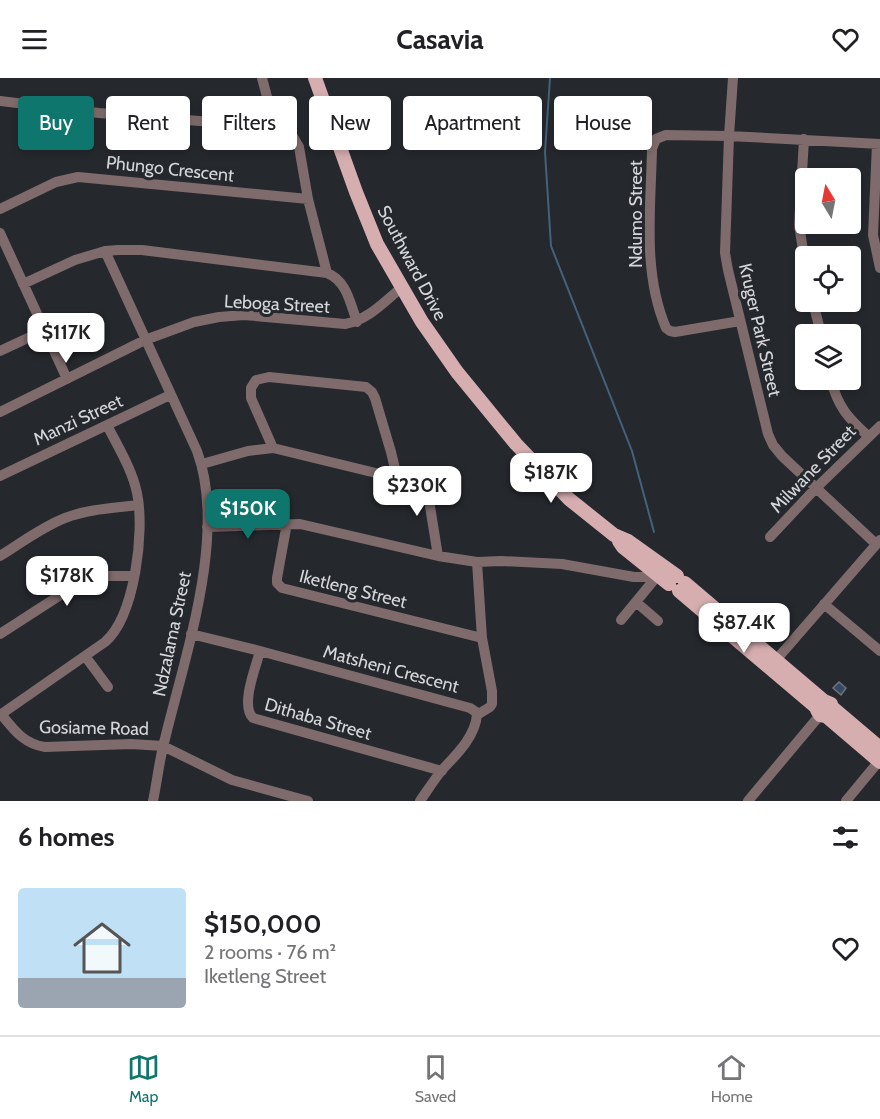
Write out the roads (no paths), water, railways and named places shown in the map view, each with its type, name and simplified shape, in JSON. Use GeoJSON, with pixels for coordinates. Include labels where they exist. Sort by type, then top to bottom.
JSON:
{"type":"FeatureCollection","features":[{"type":"Feature","properties":{"kind":"main road","name":"Southward Drive"},"geometry":{"type":"LineString","coordinates":[[315,78],[377,244],[422,322],[457,372],[516,444],[568,499],[614,535]]}},
{"type":"Feature","properties":{"kind":"main road"},"geometry":{"type":"LineString","coordinates":[[614,535],[628,540],[670,580],[824,710],[880,762]]}},
{"type":"Feature","properties":{"kind":"main road"},"geometry":{"type":"LineString","coordinates":[[614,535],[623,547],[776,660],[824,710],[880,748]]}},
{"type":"Feature","properties":{"kind":"street"},"geometry":{"type":"LineString","coordinates":[[262,78],[267,96]]}},
{"type":"Feature","properties":{"kind":"street","name":"Kruger Park Street"},"geometry":{"type":"LineString","coordinates":[[733,78],[725,253],[768,434],[782,456],[878,542]]}},
{"type":"Feature","properties":{"kind":"street"},"geometry":{"type":"LineString","coordinates":[[0,101],[111,114],[202,121]]}},
{"type":"Feature","properties":{"kind":"street","name":"Ndumo Street"},"geometry":{"type":"LineString","coordinates":[[741,321],[681,332],[670,331],[663,322],[650,256],[653,143],[666,135],[804,139],[878,144]]}},
{"type":"Feature","properties":{"kind":"street"},"geometry":{"type":"LineString","coordinates":[[802,246],[799,225],[804,139]]}},
{"type":"Feature","properties":{"kind":"street"},"geometry":{"type":"LineString","coordinates":[[297,144],[327,273]]}},
{"type":"Feature","properties":{"kind":"street"},"geometry":{"type":"LineString","coordinates":[[878,144],[873,235],[880,268]]}},
{"type":"Feature","properties":{"kind":"street","name":"Phungo Crescent"},"geometry":{"type":"LineString","coordinates":[[0,209],[56,182],[78,177],[308,199]]}},
{"type":"Feature","properties":{"kind":"street"},"geometry":{"type":"LineString","coordinates":[[0,233],[67,379]]}},
{"type":"Feature","properties":{"kind":"street"},"geometry":{"type":"LineString","coordinates":[[23,284],[68,263],[105,251],[142,250],[327,273],[340,280],[357,322],[401,288]]}},
{"type":"Feature","properties":{"kind":"street"},"geometry":{"type":"LineString","coordinates":[[105,251],[145,340]]}},
{"type":"Feature","properties":{"kind":"street","name":"Leboga Street"},"geometry":{"type":"LineString","coordinates":[[0,412],[145,340],[178,327],[219,317],[244,315],[333,324],[357,322]]}},
{"type":"Feature","properties":{"kind":"street"},"geometry":{"type":"LineString","coordinates":[[0,351],[45,330]]}},
{"type":"Feature","properties":{"kind":"street","name":"Ndzalama Street"},"geometry":{"type":"LineString","coordinates":[[145,340],[202,464],[207,527],[204,569],[191,634],[163,746],[153,801]]}},
{"type":"Feature","properties":{"kind":"street"},"geometry":{"type":"LineString","coordinates":[[273,448],[251,398],[251,388],[256,380],[269,377],[366,387],[375,398],[397,477]]}},
{"type":"Feature","properties":{"kind":"street"},"geometry":{"type":"LineString","coordinates":[[834,390],[844,412],[868,436]]}},
{"type":"Feature","properties":{"kind":"street","name":"Manzi Street"},"geometry":{"type":"LineString","coordinates":[[0,476],[170,395]]}},
{"type":"Feature","properties":{"kind":"street"},"geometry":{"type":"LineString","coordinates":[[0,714],[112,636],[123,616],[134,576],[140,526],[132,477],[107,425]]}},
{"type":"Feature","properties":{"kind":"street","name":"Milwane Street"},"geometry":{"type":"LineString","coordinates":[[770,537],[816,488],[880,426]]}},
{"type":"Feature","properties":{"kind":"street"},"geometry":{"type":"LineString","coordinates":[[202,464],[240,453],[273,448],[417,483],[426,489],[438,556]]}},
{"type":"Feature","properties":{"kind":"street"},"geometry":{"type":"LineString","coordinates":[[0,556],[65,518],[84,512],[138,505]]}},
{"type":"Feature","properties":{"kind":"street"},"geometry":{"type":"LineString","coordinates":[[207,527],[287,523],[313,526],[438,556],[477,562],[562,564],[634,578],[670,580]]}},
{"type":"Feature","properties":{"kind":"street","name":"Iketleng Street"},"geometry":{"type":"LineString","coordinates":[[287,523],[277,578],[277,583],[282,588],[482,638]]}},
{"type":"Feature","properties":{"kind":"street"},"geometry":{"type":"LineString","coordinates":[[776,660],[878,542]]}},
{"type":"Feature","properties":{"kind":"street"},"geometry":{"type":"LineString","coordinates":[[420,801],[466,741],[477,716],[489,707],[492,698],[482,638],[477,562]]}},
{"type":"Feature","properties":{"kind":"street"},"geometry":{"type":"LineString","coordinates":[[0,634],[82,581],[100,576],[134,576]]}},
{"type":"Feature","properties":{"kind":"street"},"geometry":{"type":"LineString","coordinates":[[621,620],[636,602],[670,580]]}},
{"type":"Feature","properties":{"kind":"street"},"geometry":{"type":"LineString","coordinates":[[636,602],[658,621]]}},
{"type":"Feature","properties":{"kind":"street"},"geometry":{"type":"LineString","coordinates":[[824,604],[880,651]]}},
{"type":"Feature","properties":{"kind":"street","name":"Matsheni Crescent"},"geometry":{"type":"LineString","coordinates":[[191,634],[470,708],[477,716]]}},
{"type":"Feature","properties":{"kind":"street","name":"Dithaba Street"},"geometry":{"type":"LineString","coordinates":[[260,651],[247,703],[249,714],[253,718],[442,771]]}},
{"type":"Feature","properties":{"kind":"street"},"geometry":{"type":"LineString","coordinates":[[85,656],[108,687]]}},
{"type":"Feature","properties":{"kind":"street"},"geometry":{"type":"LineString","coordinates":[[748,801],[824,710]]}},
{"type":"Feature","properties":{"kind":"street","name":"Gosiame Road"},"geometry":{"type":"LineString","coordinates":[[0,714],[20,737],[35,746],[131,744],[163,746]]}},
{"type":"Feature","properties":{"kind":"street"},"geometry":{"type":"LineString","coordinates":[[163,746],[232,780],[308,801]]}},
{"type":"Feature","properties":{"kind":"street"},"geometry":{"type":"LineString","coordinates":[[846,801],[880,762]]}},
{"type":"Feature","properties":{"kind":"waterway"},"geometry":{"type":"LineString","coordinates":[[550,78],[545,152],[551,246],[632,451],[654,532]]}}]}
